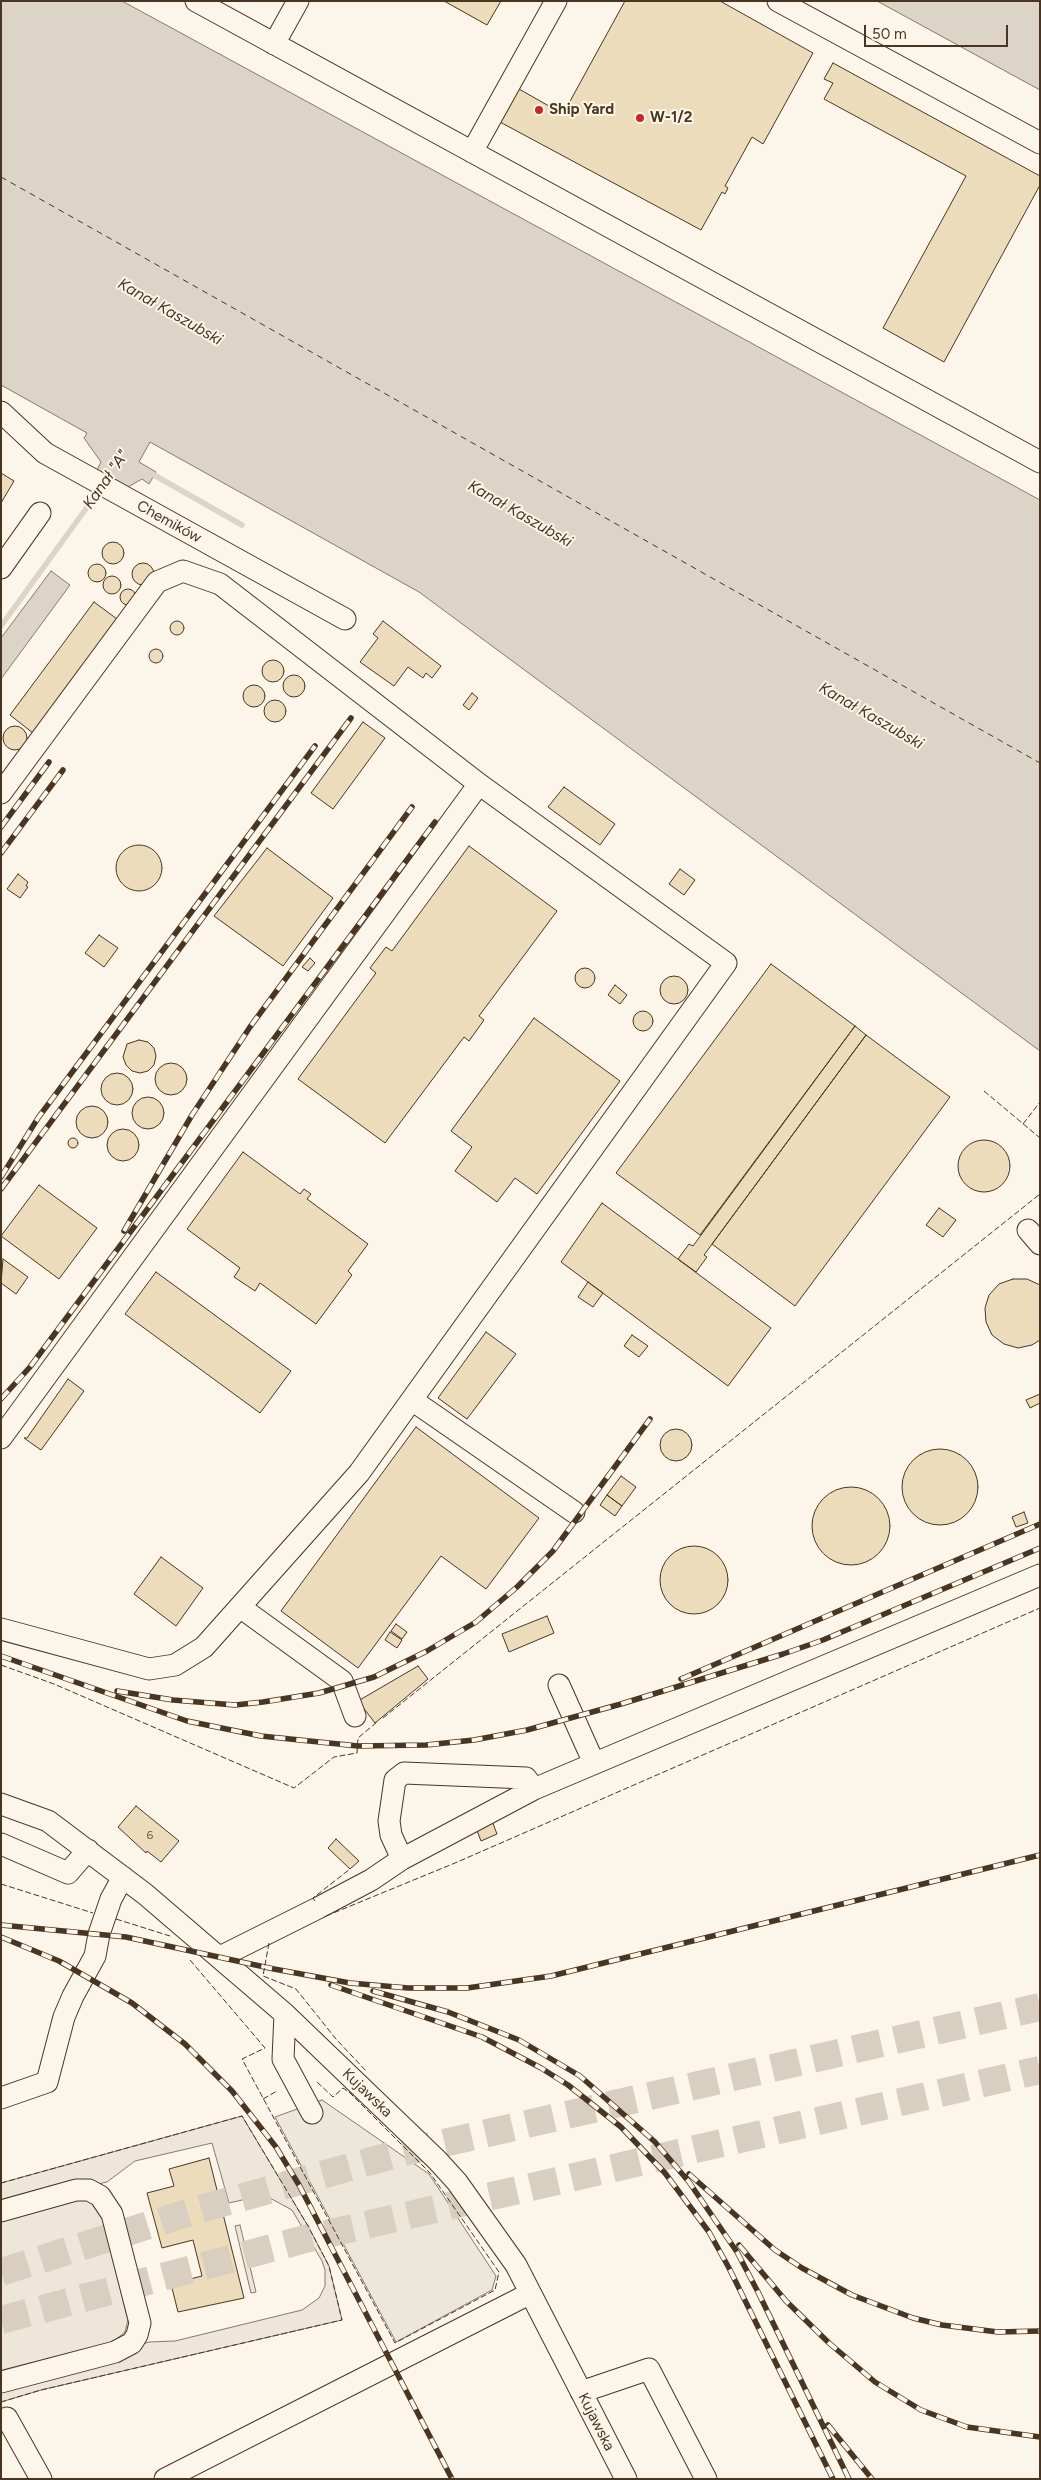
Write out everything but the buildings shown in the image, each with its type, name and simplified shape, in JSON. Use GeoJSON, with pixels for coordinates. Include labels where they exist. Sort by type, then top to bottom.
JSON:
{"type":"FeatureCollection","features":[{"type":"Feature","properties":{"kind":"street"},"geometry":{"type":"LineString","coordinates":[[196,1],[1040,462]]}},
{"type":"Feature","properties":{"kind":"street"},"geometry":{"type":"LineString","coordinates":[[274,44],[298,1]]}},
{"type":"Feature","properties":{"kind":"street"},"geometry":{"type":"LineString","coordinates":[[472,152],[556,1]]}},
{"type":"Feature","properties":{"kind":"street"},"geometry":{"type":"LineString","coordinates":[[778,1],[1040,144]]}},
{"type":"Feature","properties":{"kind":"street","name":"Chemików"},"geometry":{"type":"LineString","coordinates":[[1,412],[45,453],[346,619]]}},
{"type":"Feature","properties":{"kind":"street"},"geometry":{"type":"LineString","coordinates":[[1,568],[40,513]]}},
{"type":"Feature","properties":{"kind":"street"},"geometry":{"type":"LineString","coordinates":[[1,792],[157,582],[183,572],[220,584],[479,784],[726,963],[359,1474],[204,1647],[175,1665],[149,1669],[1,1629]]}},
{"type":"Feature","properties":{"kind":"street"},"geometry":{"type":"LineString","coordinates":[[1,1438],[479,784]]}},
{"type":"Feature","properties":{"kind":"street"},"geometry":{"type":"LineString","coordinates":[[412,1400],[574,1512]]}},
{"type":"Feature","properties":{"kind":"street"},"geometry":{"type":"LineString","coordinates":[[220,1957],[318,1908],[370,1880],[402,1858],[534,1789],[1040,1575]]}},
{"type":"Feature","properties":{"kind":"street"},"geometry":{"type":"LineString","coordinates":[[240,1606],[342,1681],[355,1716]]}},
{"type":"Feature","properties":{"kind":"street"},"geometry":{"type":"LineString","coordinates":[[559,1685],[594,1763]]}},
{"type":"Feature","properties":{"kind":"street"},"geometry":{"type":"LineString","coordinates":[[402,1858],[391,1835],[389,1821],[395,1780],[404,1773],[526,1778],[534,1789]]}},
{"type":"Feature","properties":{"kind":"street","name":"Kujawska"},"geometry":{"type":"LineString","coordinates":[[1,1804],[48,1822],[123,1877],[220,1957],[285,2014],[458,2182],[516,2265],[626,2479]]}},
{"type":"Feature","properties":{"kind":"street"},"geometry":{"type":"LineString","coordinates":[[1,1844],[68,1873],[88,1850]]}},
{"type":"Feature","properties":{"kind":"street"},"geometry":{"type":"LineString","coordinates":[[1,2098],[47,2082],[64,2017],[73,1996],[96,1956],[99,1934],[111,1898],[123,1877]]}},
{"type":"Feature","properties":{"kind":"street"},"geometry":{"type":"LineString","coordinates":[[285,2014],[283,2059],[312,2113]]}},
{"type":"Feature","properties":{"kind":"street"},"geometry":{"type":"LineString","coordinates":[[1,2211],[76,2190],[89,2190],[100,2196],[112,2214],[140,2323],[137,2335],[132,2343],[115,2352],[1,2382]]}},
{"type":"Feature","properties":{"kind":"street"},"geometry":{"type":"LineString","coordinates":[[165,2479],[530,2294]]}},
{"type":"Feature","properties":{"kind":"street"},"geometry":{"type":"LineString","coordinates":[[581,2392],[649,2370],[706,2479]]}},
{"type":"Feature","properties":{"kind":"street"},"geometry":{"type":"LineString","coordinates":[[7,2418],[41,2479]]}},
{"type":"Feature","properties":{"kind":"shaded area"},"geometry":{"type":"Polygon","coordinates":[[[322,2100],[429,2174],[496,2276],[492,2290],[396,2342],[275,2117],[322,2100]]]}},
{"type":"Feature","properties":{"kind":"shaded area"},"geometry":{"type":"Polygon","coordinates":[[[242,2116],[308,2226],[329,2266],[342,2320],[41,2390],[1,2402],[1,2388],[149,2342],[175,2341],[302,2310],[319,2298],[325,2286],[325,2270],[322,2261],[292,2210],[268,2197],[255,2197],[229,2203],[212,2143],[135,2161],[107,2182],[1,2206],[1,2183],[242,2116]]]}},
{"type":"Feature","properties":{"kind":"shaded area"},"geometry":{"type":"Polygon","coordinates":[[[75,2200],[92,2201],[101,2210],[128,2320],[125,2332],[113,2342],[1,2376],[1,2219],[75,2200]]]}},
{"type":"Feature","properties":{"kind":"shaded area"},"geometry":{"type":"Polygon","coordinates":[[[240,2225],[256,2292],[251,2293],[235,2226],[240,2225]]]}},
{"type":"Feature","properties":{"kind":"water","name":"Kanał Kaszubski"},"geometry":{"type":"Polygon","coordinates":[[[1,1],[122,1],[1040,500],[1040,1051],[419,592],[150,442],[139,462],[156,472],[149,484],[142,479],[128,487],[97,470],[101,462],[84,438],[87,433],[1,385],[1,1]]]}},
{"type":"Feature","properties":{"kind":"water"},"geometry":{"type":"Polygon","coordinates":[[[877,1],[1040,1],[1040,90],[877,1]]]}},
{"type":"Feature","properties":{"kind":"water"},"geometry":{"type":"Polygon","coordinates":[[[51,571],[70,585],[1,679],[1,638],[51,571]]]}},
{"type":"Feature","properties":{"kind":"waterway"},"geometry":{"type":"LineString","coordinates":[[154,475],[242,525]]}},
{"type":"Feature","properties":{"kind":"waterway","name":"Kanał \"A\""},"geometry":{"type":"LineString","coordinates":[[1,626],[101,488]]}},
{"type":"Feature","properties":{"kind":"ferry route"},"geometry":{"type":"LineString","coordinates":[[1,177],[1040,763]]}},
{"type":"Feature","properties":{"kind":"tunnel"},"geometry":{"type":"LineString","coordinates":[[1,2272],[190,2212],[400,2153],[1040,2007]]}},
{"type":"Feature","properties":{"kind":"tunnel"},"geometry":{"type":"LineString","coordinates":[[1,2320],[309,2238],[1040,2070]]}},
{"type":"Feature","properties":{"kind":"railway"},"geometry":{"type":"LineString","coordinates":[[1,1189],[351,718]]}},
{"type":"Feature","properties":{"kind":"railway"},"geometry":{"type":"LineString","coordinates":[[1,1177],[38,1118],[315,746]]}},
{"type":"Feature","properties":{"kind":"railway"},"geometry":{"type":"LineString","coordinates":[[1,827],[49,762]]}},
{"type":"Feature","properties":{"kind":"railway"},"geometry":{"type":"LineString","coordinates":[[1,853],[63,770]]}},
{"type":"Feature","properties":{"kind":"railway"},"geometry":{"type":"LineString","coordinates":[[124,1231],[192,1115],[250,1027],[412,807]]}},
{"type":"Feature","properties":{"kind":"railway"},"geometry":{"type":"LineString","coordinates":[[1,1399],[30,1367],[435,822]]}},
{"type":"Feature","properties":{"kind":"railway"},"geometry":{"type":"LineString","coordinates":[[117,1691],[173,1700],[235,1705],[263,1702],[319,1693],[374,1677],[427,1651],[476,1622],[517,1587],[553,1551],[650,1419]]}},
{"type":"Feature","properties":{"kind":"railway"},"geometry":{"type":"LineString","coordinates":[[681,1679],[1040,1524]]}},
{"type":"Feature","properties":{"kind":"railway"},"geometry":{"type":"LineString","coordinates":[[1,1656],[187,1721],[261,1736],[358,1746],[426,1745],[474,1740],[527,1730],[621,1704],[783,1654],[823,1640],[1040,1548]]}},
{"type":"Feature","properties":{"kind":"railway"},"geometry":{"type":"LineString","coordinates":[[1,1925],[126,1937],[274,1969],[350,1983],[408,1988],[467,1988],[551,1976],[1040,1855]]}},
{"type":"Feature","properties":{"kind":"railway"},"geometry":{"type":"LineString","coordinates":[[1,1937],[59,1961],[132,2003],[185,2044],[232,2091],[276,2147],[299,2185],[452,2479]]}},
{"type":"Feature","properties":{"kind":"railway"},"geometry":{"type":"LineString","coordinates":[[331,1985],[482,2037],[541,2068],[568,2085],[621,2127],[665,2173],[709,2232],[729,2268],[833,2479]]}},
{"type":"Feature","properties":{"kind":"railway"},"geometry":{"type":"LineString","coordinates":[[373,1991],[448,2012],[519,2040],[580,2076],[655,2142],[689,2182],[737,2252],[849,2479]]}},
{"type":"Feature","properties":{"kind":"railway"},"geometry":{"type":"LineString","coordinates":[[689,2174],[775,2250],[802,2268],[852,2295],[913,2318],[942,2325],[998,2332],[1040,2331]]}},
{"type":"Feature","properties":{"kind":"railway"},"geometry":{"type":"LineString","coordinates":[[739,2245],[786,2301],[829,2343],[875,2382],[921,2410],[967,2427],[1040,2437]]}},
{"type":"Feature","properties":{"kind":"railway"},"geometry":{"type":"LineString","coordinates":[[828,2425],[872,2479]]}},
{"type":"Feature","properties":{"kind":"fence"},"geometry":{"type":"LineString","coordinates":[[984,1091],[1040,1138]]}},
{"type":"Feature","properties":{"kind":"fence"},"geometry":{"type":"LineString","coordinates":[[1023,1124],[1040,1102]]}},
{"type":"Feature","properties":{"kind":"fence"},"geometry":{"type":"LineString","coordinates":[[383,1718],[1040,1194]]}},
{"type":"Feature","properties":{"kind":"fence"},"geometry":{"type":"LineString","coordinates":[[326,1916],[455,1863],[1040,1608]]}},
{"type":"Feature","properties":{"kind":"fence"},"geometry":{"type":"LineString","coordinates":[[1,1665],[54,1684],[294,1788],[334,1757],[357,1753],[358,1738],[377,1722]]}},
{"type":"Feature","properties":{"kind":"fence"},"geometry":{"type":"LineString","coordinates":[[315,1901],[313,1898],[350,1869]]}},
{"type":"Feature","properties":{"kind":"fence"},"geometry":{"type":"LineString","coordinates":[[1,1884],[93,1913]]}},
{"type":"Feature","properties":{"kind":"fence"},"geometry":{"type":"LineString","coordinates":[[116,1919],[170,1936]]}},
{"type":"Feature","properties":{"kind":"fence"},"geometry":{"type":"LineString","coordinates":[[269,1943],[263,1976],[296,1989],[336,2039],[367,2072]]}},
{"type":"Feature","properties":{"kind":"fence"},"geometry":{"type":"LineString","coordinates":[[190,1960],[265,2048],[242,2059],[395,2343],[495,2290],[499,2272],[430,2173],[349,2092],[343,2088],[333,2097],[317,2082]]}},
{"type":"Feature","properties":{"kind":"fence"},"geometry":{"type":"LineString","coordinates":[[263,2099],[277,2091]]}},
{"type":"Feature","properties":{"kind":"fence"},"geometry":{"type":"LineString","coordinates":[[1,2183],[242,2116],[308,2226],[329,2266],[342,2320],[41,2390],[1,2402]]}},
{"type":"Feature","properties":{"kind":"place","name":"Ship Yard"},"geometry":{"type":"Point","coordinates":[539,110]}},
{"type":"Feature","properties":{"kind":"place","name":"W-1/2"},"geometry":{"type":"Point","coordinates":[640,118]}}]}
